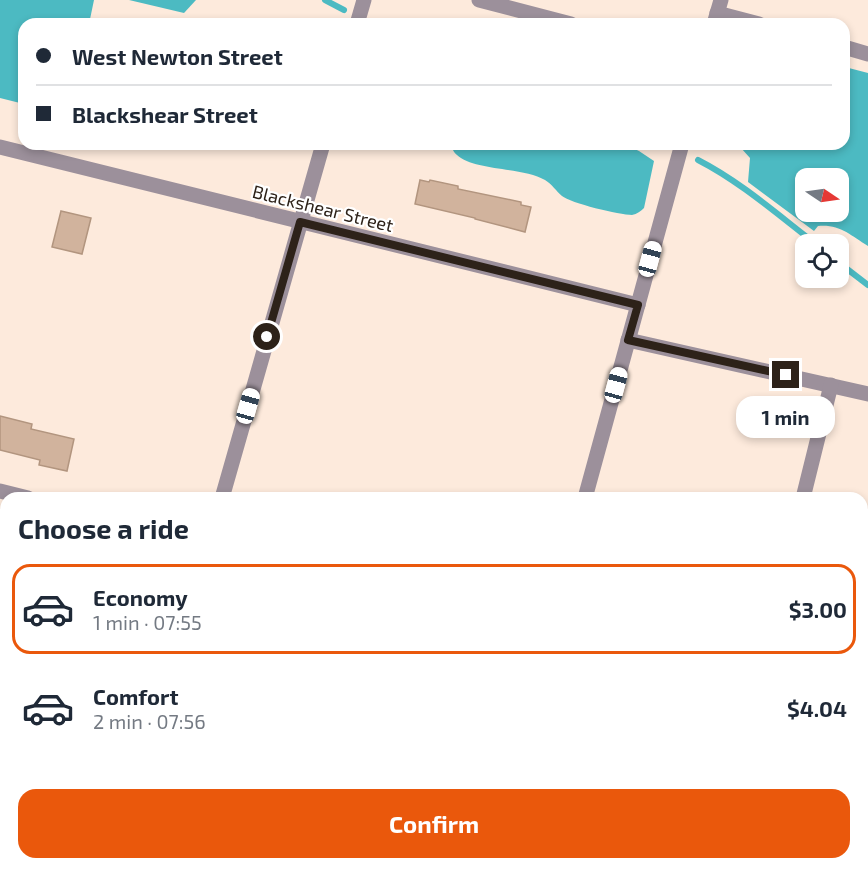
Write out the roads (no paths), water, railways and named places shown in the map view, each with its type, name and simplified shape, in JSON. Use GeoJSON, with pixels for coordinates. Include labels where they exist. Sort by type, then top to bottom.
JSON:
{"type":"FeatureCollection","features":[{"type":"Feature","properties":{"kind":"street"},"geometry":{"type":"LineString","coordinates":[[359,18],[364,0]]}},
{"type":"Feature","properties":{"kind":"street"},"geometry":{"type":"LineString","coordinates":[[479,0],[548,18]]}},
{"type":"Feature","properties":{"kind":"street"},"geometry":{"type":"LineString","coordinates":[[717,12],[738,18]]}},
{"type":"Feature","properties":{"kind":"street"},"geometry":{"type":"LineString","coordinates":[[850,49],[868,54]]}},
{"type":"Feature","properties":{"kind":"street","name":"Blackshear Street"},"geometry":{"type":"LineString","coordinates":[[0,147],[638,305]]}},
{"type":"Feature","properties":{"kind":"street"},"geometry":{"type":"LineString","coordinates":[[224,492],[321,150]]}},
{"type":"Feature","properties":{"kind":"street"},"geometry":{"type":"LineString","coordinates":[[587,492],[680,150]]}},
{"type":"Feature","properties":{"kind":"street"},"geometry":{"type":"LineString","coordinates":[[628,340],[868,394]]}},
{"type":"Feature","properties":{"kind":"street"},"geometry":{"type":"LineString","coordinates":[[804,492],[831,385]]}},
{"type":"Feature","properties":{"kind":"water"},"geometry":{"type":"Polygon","coordinates":[[[0,0],[94,0],[90,18],[18,18],[18,102],[0,98],[0,0]]]}},
{"type":"Feature","properties":{"kind":"water"},"geometry":{"type":"Polygon","coordinates":[[[129,0],[196,0],[184,13],[129,0]]]}},
{"type":"Feature","properties":{"kind":"water"},"geometry":{"type":"Polygon","coordinates":[[[850,68],[868,73],[868,246],[833,227],[818,226],[814,231],[802,222],[849,222],[849,168],[795,168],[795,217],[748,182],[750,158],[743,150],[850,150],[850,68]]]}},
{"type":"Feature","properties":{"kind":"water"},"geometry":{"type":"Polygon","coordinates":[[[453,150],[637,150],[654,161],[644,208],[632,215],[575,202],[562,196],[547,182],[536,176],[475,164],[453,150]]]}},
{"type":"Feature","properties":{"kind":"waterway"},"geometry":{"type":"LineString","coordinates":[[325,0],[344,10]]}},
{"type":"Feature","properties":{"kind":"waterway"},"geometry":{"type":"LineString","coordinates":[[698,160],[744,189],[803,234]]}},
{"type":"Feature","properties":{"kind":"waterway"},"geometry":{"type":"LineString","coordinates":[[849,270],[868,285]]}}]}
